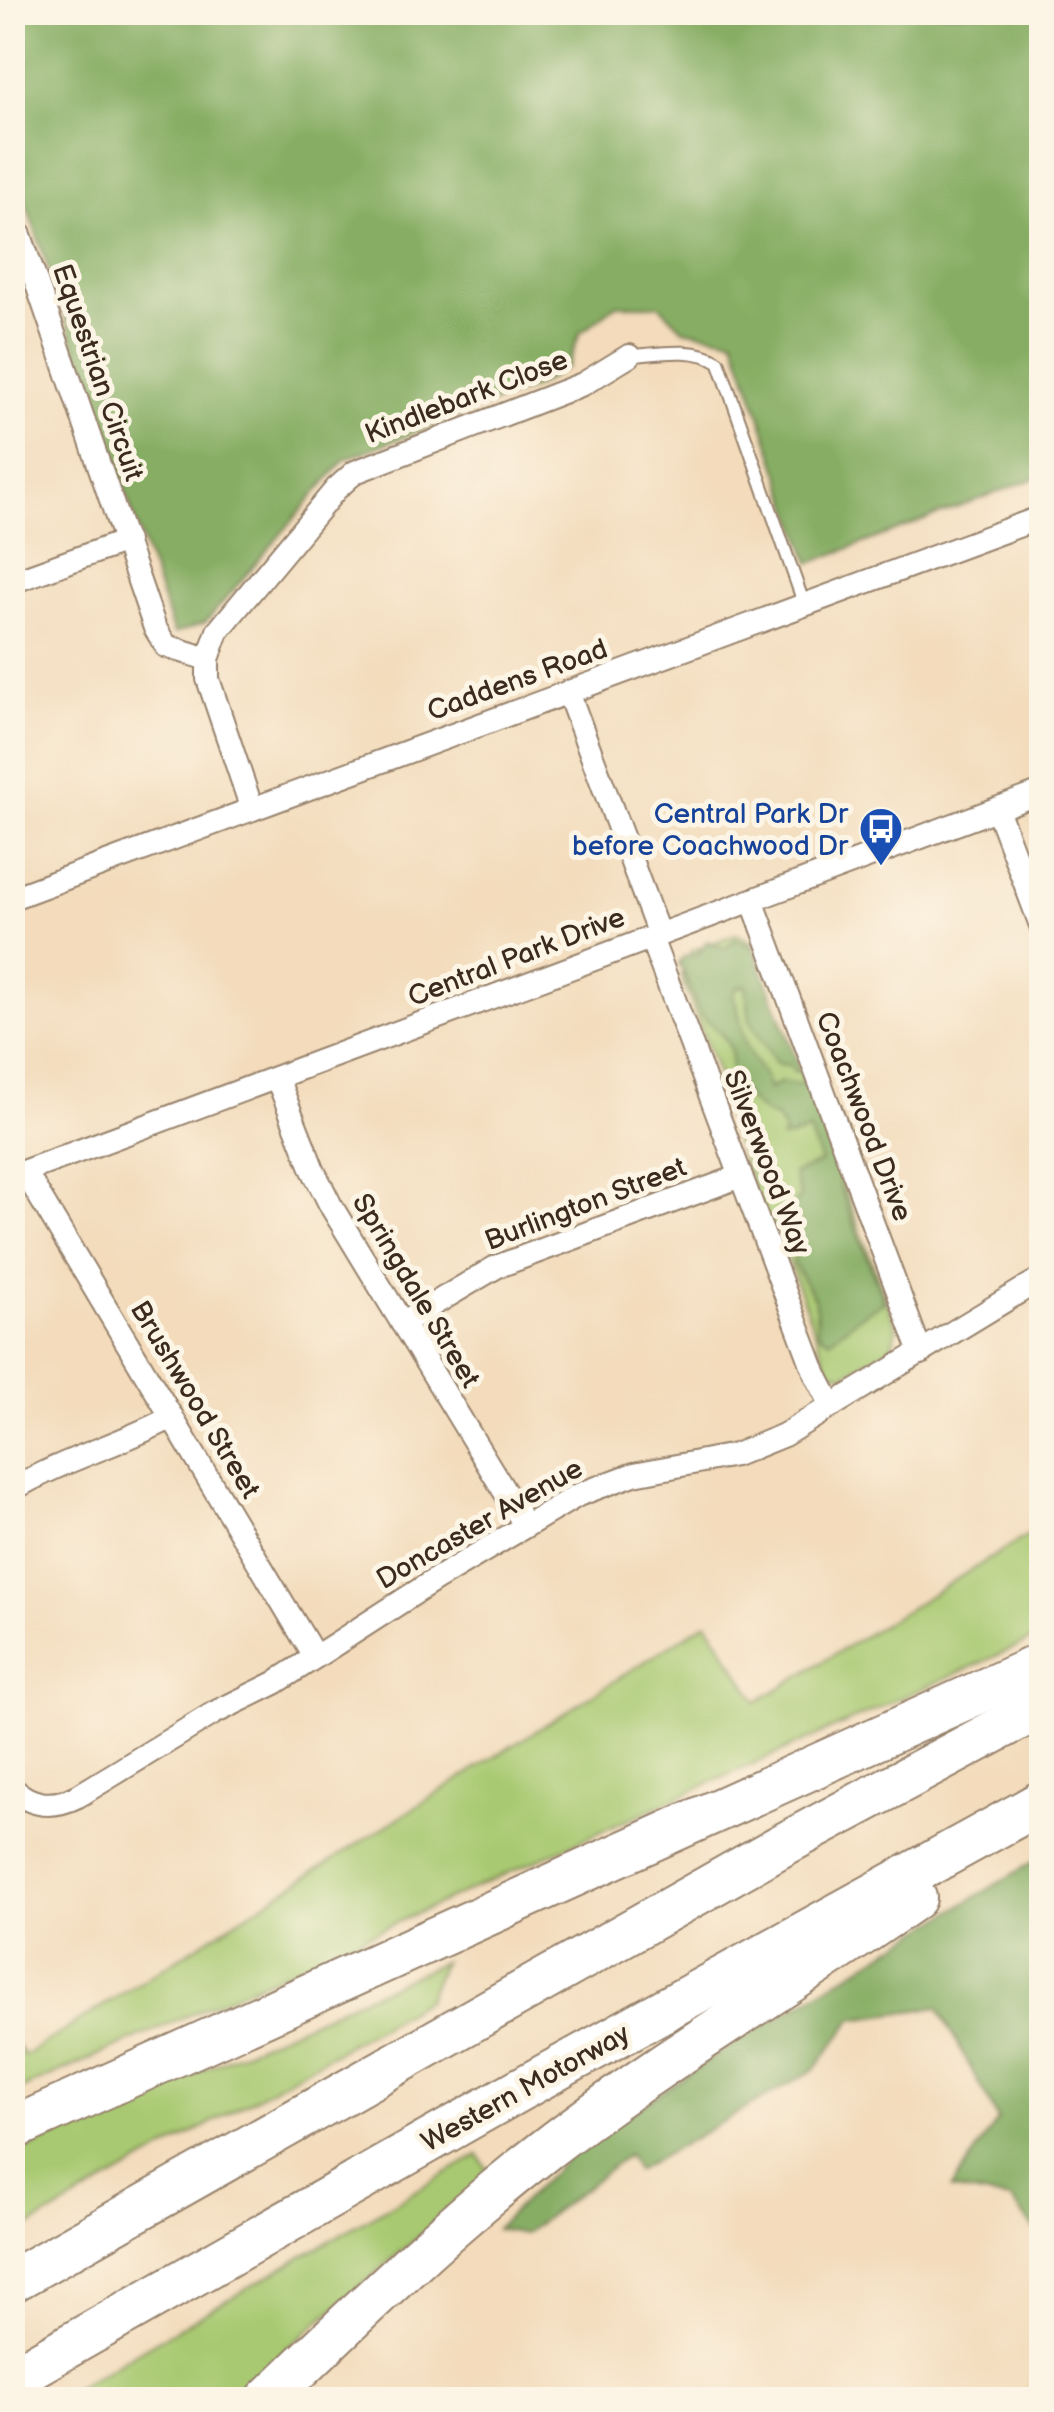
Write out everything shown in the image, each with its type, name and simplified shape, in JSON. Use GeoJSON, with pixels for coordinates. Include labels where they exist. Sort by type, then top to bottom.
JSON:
{"type":"FeatureCollection","features":[{"type":"Feature","properties":{"kind":"highway"},"geometry":{"type":"LineString","coordinates":[[12,2129],[1042,1664]]}},
{"type":"Feature","properties":{"kind":"highway"},"geometry":{"type":"LineString","coordinates":[[12,2281],[779,1847],[1042,1706]]}},
{"type":"Feature","properties":{"kind":"highway"},"geometry":{"type":"LineString","coordinates":[[267,2400],[382,2290],[542,2152],[677,2057],[825,1961],[1042,1805]]}},
{"type":"Feature","properties":{"kind":"highway","name":"Western Motorway"},"geometry":{"type":"LineString","coordinates":[[12,2378],[519,2090],[1042,1805]]}},
{"type":"Feature","properties":{"kind":"street","name":"Equestrian Circuit"},"geometry":{"type":"LineString","coordinates":[[12,224],[20,235],[160,639],[175,651],[208,659]]}},
{"type":"Feature","properties":{"kind":"street","name":"Kindlebark Close"},"geometry":{"type":"LineString","coordinates":[[208,659],[222,626],[336,489],[355,472],[583,384],[629,356]]}},
{"type":"Feature","properties":{"kind":"street","name":"Caddens Road"},"geometry":{"type":"LineString","coordinates":[[12,898],[1042,516]]}},
{"type":"Feature","properties":{"kind":"street"},"geometry":{"type":"LineString","coordinates":[[12,582],[126,541]]}},
{"type":"Feature","properties":{"kind":"street"},"geometry":{"type":"LineString","coordinates":[[208,659],[210,688],[252,809]]}},
{"type":"Feature","properties":{"kind":"street","name":"Silverwood Way"},"geometry":{"type":"LineString","coordinates":[[568,692],[740,1176],[832,1406]]}},
{"type":"Feature","properties":{"kind":"street","name":"Central Park Drive"},"geometry":{"type":"LineString","coordinates":[[19,1174],[1042,792]]}},
{"type":"Feature","properties":{"kind":"street"},"geometry":{"type":"LineString","coordinates":[[997,809],[1042,928]]}},
{"type":"Feature","properties":{"kind":"street","name":"Coachwood Drive"},"geometry":{"type":"LineString","coordinates":[[752,900],[922,1353]]}},
{"type":"Feature","properties":{"kind":"street","name":"Springdale Street"},"geometry":{"type":"LineString","coordinates":[[277,1078],[321,1188],[525,1525]]}},
{"type":"Feature","properties":{"kind":"street","name":"Brushwood Street"},"geometry":{"type":"LineString","coordinates":[[19,1174],[172,1416],[315,1657]]}},
{"type":"Feature","properties":{"kind":"street","name":"Burlington Street"},"geometry":{"type":"LineString","coordinates":[[402,1323],[512,1260],[740,1176]]}},
{"type":"Feature","properties":{"kind":"street","name":"Doncaster Avenue"},"geometry":{"type":"LineString","coordinates":[[12,1788],[38,1804],[69,1800],[315,1657],[578,1495],[616,1479],[762,1446],[1042,1278]]}},
{"type":"Feature","properties":{"kind":"street"},"geometry":{"type":"LineString","coordinates":[[12,1490],[64,1462],[172,1416]]}},
{"type":"Feature","properties":{"kind":"lane"},"geometry":{"type":"LineString","coordinates":[[629,356],[679,352],[704,354],[719,362],[804,604]]}},
{"type":"Feature","properties":{"kind":"green space"},"geometry":{"type":"Polygon","coordinates":[[[13,12],[1041,13],[1041,476],[810,563],[734,339],[683,329],[659,305],[616,305],[580,333],[567,367],[535,387],[345,459],[205,623],[174,634],[19,183],[13,184],[13,12]]]}},
{"type":"Feature","properties":{"kind":"green space"},"geometry":{"type":"Polygon","coordinates":[[[736,934],[752,942],[807,1089],[848,1175],[843,1185],[897,1329],[891,1347],[844,1375],[829,1370],[777,1230],[767,1225],[727,1119],[731,1109],[681,976],[691,951],[736,934]]]}},
{"type":"Feature","properties":{"kind":"green space"},"geometry":{"type":"Polygon","coordinates":[[[736,939],[754,948],[800,1069],[795,1072],[790,1065],[777,1064],[750,1022],[746,985],[736,988],[733,997],[746,1045],[769,1089],[781,1082],[798,1085],[809,1077],[842,1174],[839,1185],[884,1302],[830,1340],[818,1333],[815,1300],[794,1264],[795,1247],[778,1221],[800,1196],[793,1174],[821,1162],[809,1131],[782,1139],[784,1131],[777,1118],[757,1108],[746,1095],[732,1072],[729,1046],[699,1009],[679,964],[683,957],[698,954],[707,941],[725,949],[736,939]]]}},
{"type":"Feature","properties":{"kind":"green space"},"geometry":{"type":"Polygon","coordinates":[[[1041,1527],[1041,1636],[13,2093],[13,2039],[24,2056],[707,1622],[757,1702],[1041,1527]]]}},
{"type":"Feature","properties":{"kind":"green space"},"geometry":{"type":"Polygon","coordinates":[[[1041,1857],[1041,2290],[1039,2235],[1011,2200],[951,2189],[998,2119],[938,2007],[853,2019],[815,2069],[636,2171],[628,2155],[524,2234],[496,2229],[570,2154],[718,2054],[1041,1857]]]}},
{"type":"Feature","properties":{"kind":"green space"},"geometry":{"type":"Polygon","coordinates":[[[443,1962],[426,2000],[13,2236],[13,2155],[443,1962]]]}},
{"type":"Feature","properties":{"kind":"green space"},"geometry":{"type":"Polygon","coordinates":[[[478,2155],[491,2175],[228,2399],[54,2400],[478,2155]]]}},
{"type":"Feature","properties":{"kind":"place","name":"Central Park Dr before Coachwood Dr"},"geometry":{"type":"Point","coordinates":[881,867]}}]}
